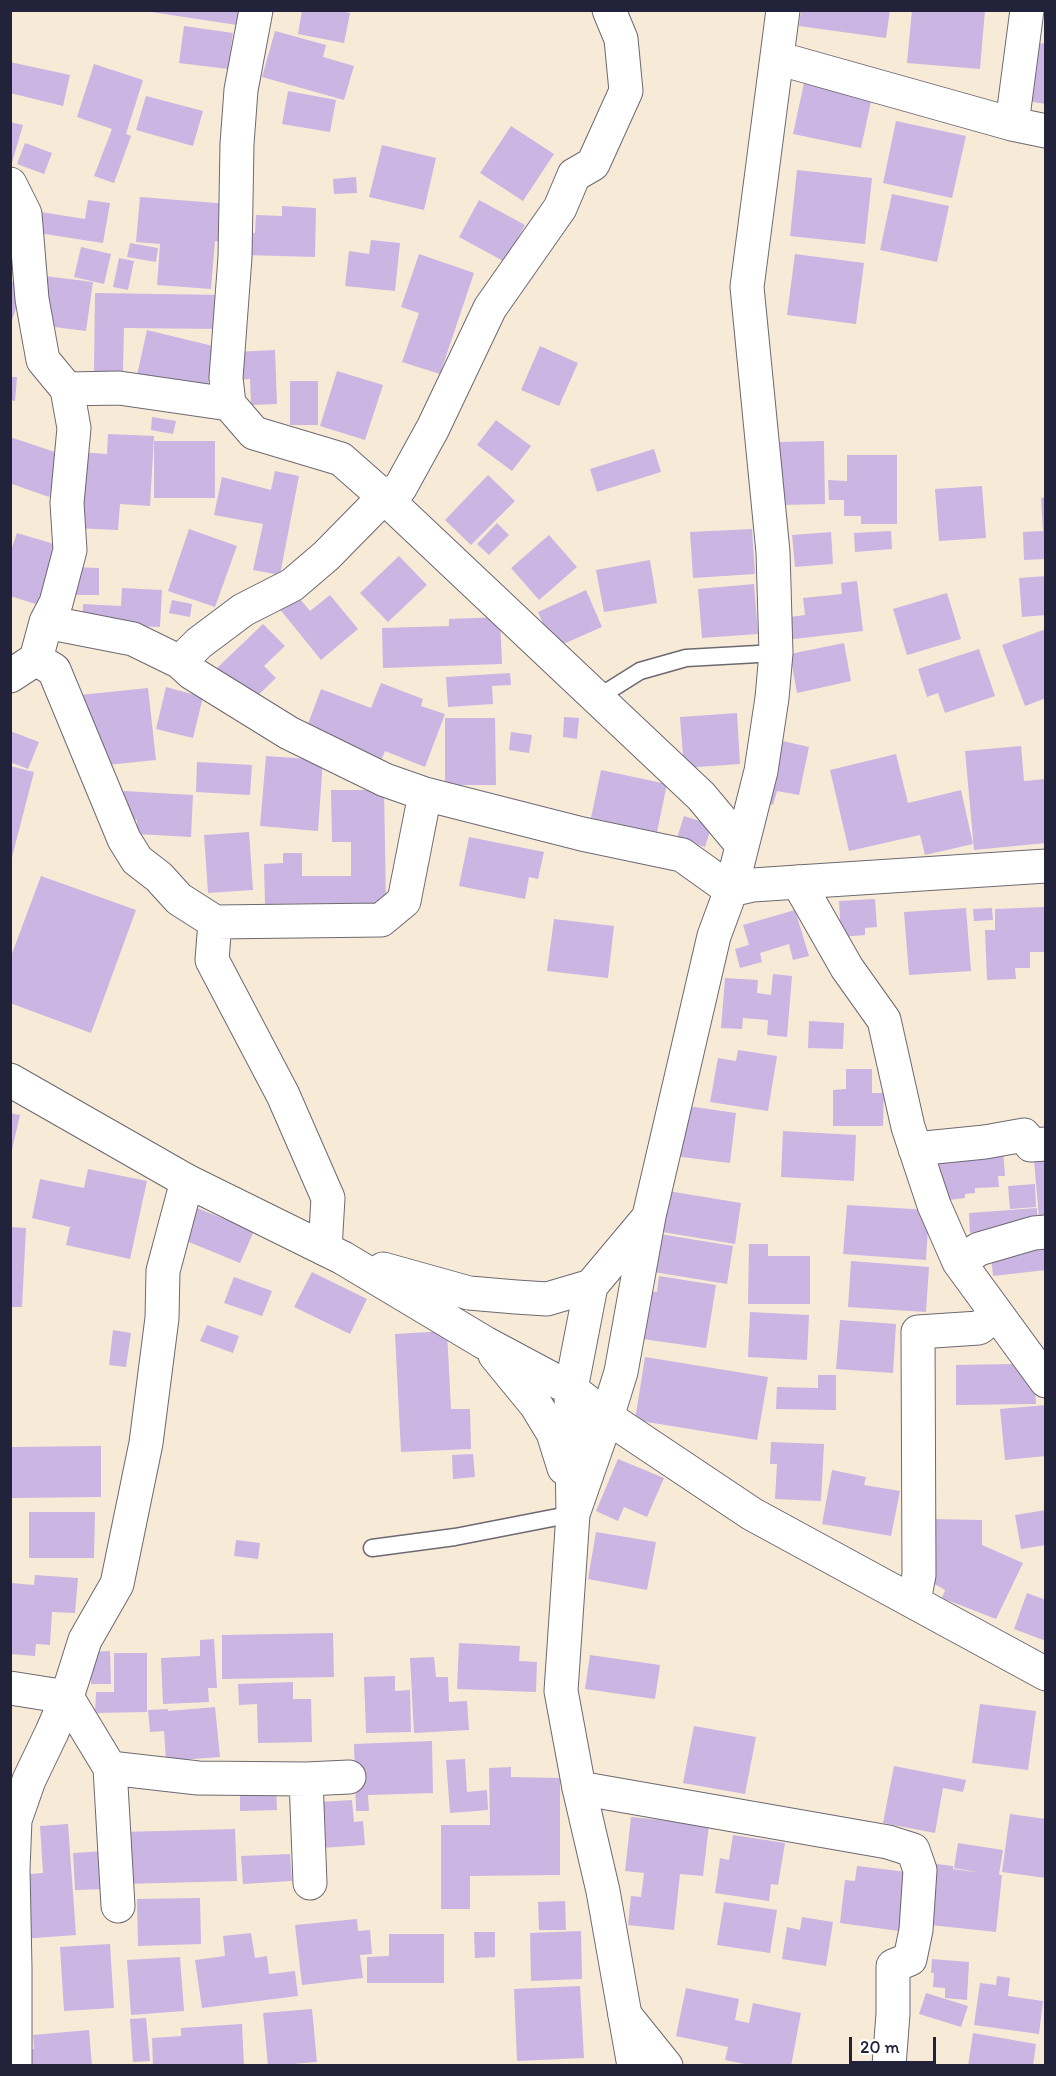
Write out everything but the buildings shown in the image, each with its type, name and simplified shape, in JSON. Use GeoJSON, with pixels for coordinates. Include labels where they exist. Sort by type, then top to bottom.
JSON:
{"type":"FeatureCollection","features":[{"type":"Feature","properties":{"kind":"street"},"geometry":{"type":"LineString","coordinates":[[256,10],[241,90],[236,257],[226,378],[229,404],[254,433],[341,459],[701,796],[742,845]]}},
{"type":"Feature","properties":{"kind":"street"},"geometry":{"type":"LineString","coordinates":[[180,662],[199,643],[243,610],[292,585],[326,556],[384,497],[400,488],[433,428],[490,308],[560,208],[574,175],[593,164],[626,91],[621,39],[609,10]]}},
{"type":"Feature","properties":{"kind":"street"},"geometry":{"type":"LineString","coordinates":[[573,1514],[621,1372],[649,1216],[714,936],[731,890],[761,771],[772,698],[776,653],[772,552],[747,287],[783,10]]}},
{"type":"Feature","properties":{"kind":"street"},"geometry":{"type":"LineString","coordinates":[[1012,124],[1027,10]]}},
{"type":"Feature","properties":{"kind":"street"},"geometry":{"type":"LineString","coordinates":[[777,58],[1012,124],[1046,131]]}},
{"type":"Feature","properties":{"kind":"street"},"geometry":{"type":"LineString","coordinates":[[10,184],[25,214],[32,299],[43,360],[67,388],[74,428],[67,503],[70,550],[56,603],[17,670]]}},
{"type":"Feature","properties":{"kind":"street"},"geometry":{"type":"LineString","coordinates":[[67,388],[119,388],[229,404]]}},
{"type":"Feature","properties":{"kind":"street"},"geometry":{"type":"LineString","coordinates":[[46,622],[133,639],[180,662],[192,673],[289,733],[385,780],[425,794],[582,834],[682,855],[731,890],[753,885],[1046,866]]}},
{"type":"Feature","properties":{"kind":"street"},"geometry":{"type":"LineString","coordinates":[[17,670],[54,670],[124,839],[136,860],[159,877],[179,899],[215,922],[381,920],[404,901],[425,794]]}},
{"type":"Feature","properties":{"kind":"street"},"geometry":{"type":"LineString","coordinates":[[798,882],[847,968],[884,1020],[908,1127],[934,1205],[959,1262],[1046,1381]]}},
{"type":"Feature","properties":{"kind":"street"},"geometry":{"type":"LineString","coordinates":[[215,922],[212,960],[283,1095],[328,1198],[334,1253]]}},
{"type":"Feature","properties":{"kind":"street"},"geometry":{"type":"LineString","coordinates":[[10,1080],[187,1181],[334,1253],[485,1343],[572,1389],[607,1417],[752,1514],[1046,1674]]}},
{"type":"Feature","properties":{"kind":"street"},"geometry":{"type":"LineString","coordinates":[[915,1149],[985,1142],[1024,1135],[1031,1145],[1046,1144]]}},
{"type":"Feature","properties":{"kind":"street"},"geometry":{"type":"LineString","coordinates":[[15,2066],[13,1820],[67,1697],[85,1640],[117,1584],[146,1443],[162,1318],[163,1271],[187,1181]]}},
{"type":"Feature","properties":{"kind":"street"},"geometry":{"type":"LineString","coordinates":[[634,2066],[603,1891],[579,1788],[561,1691],[573,1514],[572,1389],[591,1286],[649,1216]]}},
{"type":"Feature","properties":{"kind":"street"},"geometry":{"type":"LineString","coordinates":[[959,1262],[979,1249],[1034,1233],[1046,1232]]}},
{"type":"Feature","properties":{"kind":"street"},"geometry":{"type":"LineString","coordinates":[[334,1253],[469,1293],[547,1299],[591,1286]]}},
{"type":"Feature","properties":{"kind":"street"},"geometry":{"type":"LineString","coordinates":[[914,1601],[919,1575],[918,1332],[979,1328],[997,1314]]}},
{"type":"Feature","properties":{"kind":"street"},"geometry":{"type":"LineString","coordinates":[[485,1343],[536,1405],[553,1433],[562,1458],[573,1514]]}},
{"type":"Feature","properties":{"kind":"street"},"geometry":{"type":"LineString","coordinates":[[10,1688],[67,1697],[110,1768],[118,1906]]}},
{"type":"Feature","properties":{"kind":"street"},"geometry":{"type":"LineString","coordinates":[[110,1768],[198,1778],[349,1777]]}},
{"type":"Feature","properties":{"kind":"street"},"geometry":{"type":"LineString","coordinates":[[306,1779],[310,1883]]}},
{"type":"Feature","properties":{"kind":"street"},"geometry":{"type":"LineString","coordinates":[[579,1788],[888,1842],[913,1850],[920,1870],[916,1930],[910,1959],[894,1966],[889,2066]]}},
{"type":"Feature","properties":{"kind":"street"},"geometry":{"type":"LineString","coordinates":[[625,2015],[666,2066]]}},
{"type":"Feature","properties":{"kind":"lane"},"geometry":{"type":"LineString","coordinates":[[597,698],[640,671],[686,658],[776,653]]}},
{"type":"Feature","properties":{"kind":"lane"},"geometry":{"type":"LineString","coordinates":[[372,1548],[455,1536],[573,1514]]}}]}
